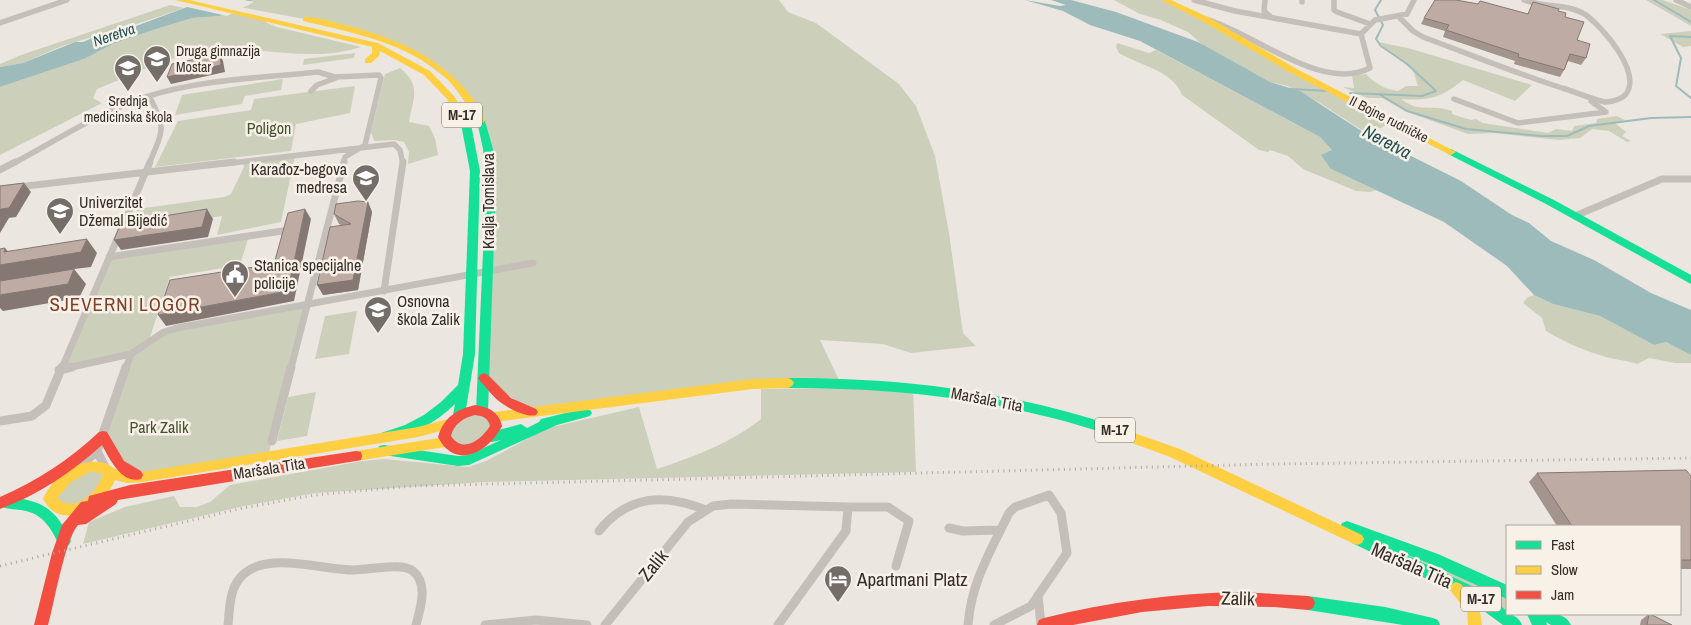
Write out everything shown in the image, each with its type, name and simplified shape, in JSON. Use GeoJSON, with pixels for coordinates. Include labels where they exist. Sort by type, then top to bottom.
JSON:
{"type":"FeatureCollection","features":[{"type":"Feature","properties":{"kind":"main road","name":"M-17"},"geometry":{"type":"LineString","coordinates":[[179,0],[266,15]]}},
{"type":"Feature","properties":{"kind":"main road","name":"M-17"},"geometry":{"type":"LineString","coordinates":[[207,0],[266,15]]}},
{"type":"Feature","properties":{"kind":"main road","name":"II Bojne rudničke"},"geometry":{"type":"LineString","coordinates":[[1165,0],[1204,19],[1292,70],[1388,117],[1691,280]]}},
{"type":"Feature","properties":{"kind":"main road","name":"Kralja Tomislava"},"geometry":{"type":"LineString","coordinates":[[266,15],[376,46],[398,56],[427,73],[445,89],[468,126],[475,170],[468,354],[459,415]]}},
{"type":"Feature","properties":{"kind":"main road","name":"Kralja Tomislava"},"geometry":{"type":"LineString","coordinates":[[266,15],[344,27],[389,39],[431,63],[450,78],[466,95],[481,120],[488,148],[490,198],[482,410]]}},
{"type":"Feature","properties":{"kind":"main road"},"geometry":{"type":"LineString","coordinates":[[368,61],[376,54],[376,46]]}},
{"type":"Feature","properties":{"kind":"main road"},"geometry":{"type":"LineString","coordinates":[[484,378],[507,401],[534,413]]}},
{"type":"Feature","properties":{"kind":"main road","name":"Maršala Tita"},"geometry":{"type":"LineString","coordinates":[[494,417],[753,384],[840,382],[915,386],[978,396],[1072,417],[1147,441],[1304,512],[1346,535],[1443,578],[1471,593],[1515,625]]}},
{"type":"Feature","properties":{"kind":"main road"},"geometry":{"type":"LineString","coordinates":[[386,437],[418,427],[434,419],[444,411],[464,385]]}},
{"type":"Feature","properties":{"kind":"main road","name":"Maršala Tita"},"geometry":{"type":"LineString","coordinates":[[492,437],[652,397]]}},
{"type":"Feature","properties":{"kind":"main road"},"geometry":{"type":"LineString","coordinates":[[445,442],[444,436],[448,424],[459,415],[482,410],[494,417],[496,426],[492,437]]}},
{"type":"Feature","properties":{"kind":"main road"},"geometry":{"type":"LineString","coordinates":[[384,450],[458,461],[469,460],[552,422]]}},
{"type":"Feature","properties":{"kind":"main road","name":"Maršala Tita"},"geometry":{"type":"LineString","coordinates":[[68,476],[91,466],[127,478],[142,477],[386,437],[448,424]]}},
{"type":"Feature","properties":{"kind":"main road"},"geometry":{"type":"LineString","coordinates":[[0,502],[30,491],[55,478],[70,468],[102,436],[110,454],[119,467],[126,473],[142,477]]}},
{"type":"Feature","properties":{"kind":"main road","name":"M-17"},"geometry":{"type":"LineString","coordinates":[[445,442],[455,450],[462,451],[479,447],[492,437]]}},
{"type":"Feature","properties":{"kind":"main road","name":"Maršala Tita"},"geometry":{"type":"LineString","coordinates":[[64,510],[135,490],[445,442]]}},
{"type":"Feature","properties":{"kind":"main road"},"geometry":{"type":"LineString","coordinates":[[41,625],[69,525],[108,486],[108,471]]}},
{"type":"Feature","properties":{"kind":"main road"},"geometry":{"type":"LineString","coordinates":[[19,499],[46,489],[68,476]]}},
{"type":"Feature","properties":{"kind":"main road"},"geometry":{"type":"LineString","coordinates":[[52,505],[52,493],[68,476]]}},
{"type":"Feature","properties":{"kind":"main road"},"geometry":{"type":"LineString","coordinates":[[64,541],[90,513],[108,502],[135,490]]}},
{"type":"Feature","properties":{"kind":"main road"},"geometry":{"type":"LineString","coordinates":[[0,502],[34,499],[64,510],[69,525]]}},
{"type":"Feature","properties":{"kind":"main road"},"geometry":{"type":"LineString","coordinates":[[0,502],[24,503],[40,507],[52,516],[64,541]]}},
{"type":"Feature","properties":{"kind":"main road","name":"Maršala Tita"},"geometry":{"type":"LineString","coordinates":[[1304,512],[1433,558],[1506,592]]}},
{"type":"Feature","properties":{"kind":"main road"},"geometry":{"type":"LineString","coordinates":[[1443,578],[1458,590],[1473,608],[1477,616],[1475,625]]}},
{"type":"Feature","properties":{"kind":"main road","name":"Zalik"},"geometry":{"type":"LineString","coordinates":[[1043,625],[1076,615],[1145,602],[1221,597],[1354,608],[1433,625]]}},
{"type":"Feature","properties":{"kind":"main road"},"geometry":{"type":"LineString","coordinates":[[1548,615],[1564,625]]}},
{"type":"Feature","properties":{"kind":"street"},"geometry":{"type":"LineString","coordinates":[[0,23],[67,0]]}},
{"type":"Feature","properties":{"kind":"street"},"geometry":{"type":"LineString","coordinates":[[1194,0],[1231,11],[1360,34],[1370,24],[1381,18],[1399,17],[1407,14],[1414,0]]}},
{"type":"Feature","properties":{"kind":"street"},"geometry":{"type":"LineString","coordinates":[[1265,0],[1266,14],[1274,18]]}},
{"type":"Feature","properties":{"kind":"street"},"geometry":{"type":"LineString","coordinates":[[1334,0],[1334,10],[1370,24]]}},
{"type":"Feature","properties":{"kind":"street"},"geometry":{"type":"LineString","coordinates":[[1399,17],[1413,32],[1423,37],[1575,92],[1607,102],[1616,101],[1626,96],[1630,89],[1630,74],[1624,60],[1611,42],[1584,14],[1575,10],[1524,0]]}},
{"type":"Feature","properties":{"kind":"street"},"geometry":{"type":"LineString","coordinates":[[1676,0],[1691,6]]}},
{"type":"Feature","properties":{"kind":"street","name":"II Bojne rudničke"},"geometry":{"type":"LineString","coordinates":[[1204,19],[1223,24],[1294,63],[1307,68],[1331,72],[1360,73],[1370,68],[1360,34]]}},
{"type":"Feature","properties":{"kind":"street"},"geometry":{"type":"LineString","coordinates":[[0,170],[117,109],[149,96],[188,88],[318,72],[343,77]]}},
{"type":"Feature","properties":{"kind":"street"},"geometry":{"type":"LineString","coordinates":[[272,441],[345,158],[365,145],[381,78],[374,74],[343,77],[324,81],[311,91]]}},
{"type":"Feature","properties":{"kind":"street"},"geometry":{"type":"LineString","coordinates":[[1454,99],[1518,122],[1595,115],[1606,112],[1599,105],[1575,92]]}},
{"type":"Feature","properties":{"kind":"street"},"geometry":{"type":"LineString","coordinates":[[0,421],[32,416],[46,405],[59,370],[160,138],[162,120],[149,96]]}},
{"type":"Feature","properties":{"kind":"street"},"geometry":{"type":"LineString","coordinates":[[0,189],[365,145],[397,144],[402,153],[404,166],[384,291]]}},
{"type":"Feature","properties":{"kind":"street"},"geometry":{"type":"LineString","coordinates":[[1575,216],[1650,183],[1662,180],[1691,179]]}},
{"type":"Feature","properties":{"kind":"street"},"geometry":{"type":"LineString","coordinates":[[109,257],[282,231]]}},
{"type":"Feature","properties":{"kind":"street"},"geometry":{"type":"LineString","coordinates":[[59,370],[131,354],[148,340],[170,330],[533,263]]}},
{"type":"Feature","properties":{"kind":"street"},"geometry":{"type":"LineString","coordinates":[[68,476],[97,451],[131,354]]}},
{"type":"Feature","properties":{"kind":"street"},"geometry":{"type":"LineString","coordinates":[[97,451],[108,471]]}},
{"type":"Feature","properties":{"kind":"street"},"geometry":{"type":"LineString","coordinates":[[968,625],[970,596],[979,570],[1000,530],[1015,507],[1049,495],[1055,498],[1064,530],[1067,553],[1031,606],[994,625]]}},
{"type":"Feature","properties":{"kind":"street"},"geometry":{"type":"LineString","coordinates":[[599,531],[614,514],[628,506],[649,500],[677,500],[692,503],[706,510]]}},
{"type":"Feature","properties":{"kind":"street","name":"Zalik"},"geometry":{"type":"LineString","coordinates":[[605,625],[688,522],[713,506],[731,504],[848,507],[874,504],[889,506],[900,511],[909,521],[896,566]]}},
{"type":"Feature","properties":{"kind":"street"},"geometry":{"type":"LineString","coordinates":[[778,625],[846,531],[848,507]]}},
{"type":"Feature","properties":{"kind":"street"},"geometry":{"type":"LineString","coordinates":[[949,528],[963,531],[1000,530]]}},
{"type":"Feature","properties":{"kind":"street"},"geometry":{"type":"LineString","coordinates":[[228,625],[236,582],[243,574],[254,568],[300,562],[346,570],[405,566],[413,569],[422,584],[424,593],[416,625]]}},
{"type":"Feature","properties":{"kind":"street","name":"Zalik"},"geometry":{"type":"LineString","coordinates":[[1038,594],[1043,625]]}},
{"type":"Feature","properties":{"kind":"street"},"geometry":{"type":"LineString","coordinates":[[485,625],[511,620],[529,620],[563,621],[587,625]]}},
{"type":"Feature","properties":{"kind":"green space"},"geometry":{"type":"Polygon","coordinates":[[[253,0],[779,0],[788,12],[816,23],[899,84],[916,106],[935,156],[949,233],[963,333],[976,346],[911,353],[883,344],[820,340],[840,382],[808,382],[534,413],[484,378],[490,198],[481,120],[457,86],[403,46],[310,20],[239,7],[253,0]]]}},
{"type":"Feature","properties":{"kind":"green space"},"geometry":{"type":"Polygon","coordinates":[[[1114,0],[1165,0],[1292,70],[1395,121],[1368,134],[1320,103],[1288,86],[1270,82],[1206,48],[1188,32],[1161,20],[1140,14],[1114,0]]]}},
{"type":"Feature","properties":{"kind":"green space"},"geometry":{"type":"Polygon","coordinates":[[[1646,0],[1663,0],[1691,10],[1691,26],[1646,0]]]}},
{"type":"Feature","properties":{"kind":"green space"},"geometry":{"type":"Polygon","coordinates":[[[170,5],[184,8],[113,34],[99,35],[62,46],[23,63],[0,67],[0,64],[21,55],[170,5]]]}},
{"type":"Feature","properties":{"kind":"green space"},"geometry":{"type":"Polygon","coordinates":[[[232,11],[263,18],[267,23],[277,27],[361,47],[345,51],[313,54],[231,49],[214,50],[196,52],[162,62],[97,89],[93,98],[102,103],[0,155],[0,87],[84,59],[113,44],[147,32],[192,18],[220,16],[232,11]]]}},
{"type":"Feature","properties":{"kind":"green space"},"geometry":{"type":"Polygon","coordinates":[[[1691,31],[1691,46],[1683,47],[1660,34],[1691,31]]]}},
{"type":"Feature","properties":{"kind":"green space"},"geometry":{"type":"Polygon","coordinates":[[[1378,42],[1408,48],[1532,85],[1515,101],[1463,80],[1448,91],[1434,97],[1427,99],[1401,99],[1414,106],[1445,109],[1452,111],[1452,114],[1471,120],[1476,119],[1483,123],[1548,133],[1556,129],[1572,131],[1574,126],[1596,123],[1597,119],[1617,116],[1625,120],[1615,123],[1626,132],[1622,136],[1631,141],[1627,142],[1609,131],[1592,129],[1580,138],[1559,140],[1494,133],[1468,134],[1405,111],[1382,98],[1367,98],[1343,87],[1354,88],[1352,76],[1366,74],[1377,83],[1393,90],[1398,91],[1406,86],[1418,86],[1413,70],[1378,42]]]}},
{"type":"Feature","properties":{"kind":"green space"},"geometry":{"type":"Polygon","coordinates":[[[1117,43],[1149,53],[1156,50],[1320,137],[1332,150],[1331,169],[1376,190],[1370,192],[1356,191],[1303,169],[1288,156],[1270,150],[1268,152],[1259,150],[1182,95],[1178,87],[1164,74],[1119,53],[1116,47],[1117,43]]]}},
{"type":"Feature","properties":{"kind":"green space"},"geometry":{"type":"Polygon","coordinates":[[[355,53],[354,58],[303,65],[304,59],[355,53]]]}},
{"type":"Feature","properties":{"kind":"green space"},"geometry":{"type":"Polygon","coordinates":[[[400,68],[414,87],[414,99],[409,122],[429,126],[435,138],[438,155],[408,164],[409,152],[404,142],[394,140],[374,141],[371,132],[385,74],[400,68]]]}},
{"type":"Feature","properties":{"kind":"green space"},"geometry":{"type":"Polygon","coordinates":[[[283,79],[281,90],[245,96],[242,104],[175,115],[182,95],[283,79]]]}},
{"type":"Feature","properties":{"kind":"green space","name":"Poligon"},"geometry":{"type":"Polygon","coordinates":[[[355,86],[350,113],[296,124],[291,151],[155,167],[178,121],[251,110],[254,99],[355,86]]]}},
{"type":"Feature","properties":{"kind":"green space"},"geometry":{"type":"Polygon","coordinates":[[[295,156],[281,222],[217,235],[222,216],[128,230],[137,209],[224,197],[231,194],[244,167],[243,162],[295,156]]]}},
{"type":"Feature","properties":{"kind":"green space","name":"Park Zalik"},"geometry":{"type":"Polygon","coordinates":[[[249,236],[240,265],[170,277],[149,340],[164,332],[308,305],[268,456],[142,477],[126,473],[103,436],[131,354],[61,370],[111,257],[249,236]]]}},
{"type":"Feature","properties":{"kind":"green space"},"geometry":{"type":"Polygon","coordinates":[[[1534,295],[1553,304],[1600,316],[1654,345],[1666,342],[1691,355],[1691,363],[1675,363],[1649,358],[1637,364],[1606,357],[1575,346],[1546,331],[1542,318],[1523,303],[1528,297],[1534,295]]]}},
{"type":"Feature","properties":{"kind":"green space"},"geometry":{"type":"Polygon","coordinates":[[[357,311],[349,354],[315,359],[325,316],[357,311]]]}},
{"type":"Feature","properties":{"kind":"green space"},"geometry":{"type":"Polygon","coordinates":[[[913,387],[916,472],[485,482],[316,493],[244,506],[83,544],[89,522],[125,507],[174,496],[180,507],[197,507],[210,502],[230,485],[362,461],[384,459],[468,467],[486,461],[548,428],[639,407],[657,469],[724,442],[761,419],[761,389],[913,387]]]}},
{"type":"Feature","properties":{"kind":"green space"},"geometry":{"type":"Polygon","coordinates":[[[316,392],[307,436],[277,441],[288,397],[316,392]]]}},
{"type":"Feature","properties":{"kind":"green space"},"geometry":{"type":"Polygon","coordinates":[[[474,412],[495,424],[479,446],[450,445],[448,428],[474,412]]]}},
{"type":"Feature","properties":{"kind":"green space"},"geometry":{"type":"Polygon","coordinates":[[[81,470],[108,473],[90,502],[58,508],[53,493],[81,470]]]}},
{"type":"Feature","properties":{"kind":"green space"},"geometry":{"type":"Polygon","coordinates":[[[1394,548],[1494,589],[1506,596],[1506,612],[1394,548]]]}},
{"type":"Feature","properties":{"kind":"water","name":"Neretva"},"geometry":{"type":"Polygon","coordinates":[[[206,0],[253,0],[220,16],[192,18],[147,32],[113,44],[84,59],[0,87],[0,67],[23,63],[75,42],[83,42],[99,35],[113,34],[122,28],[128,29],[206,0]]]}},
{"type":"Feature","properties":{"kind":"water"},"geometry":{"type":"Polygon","coordinates":[[[1025,0],[1060,6],[1066,5],[1051,0],[1071,0],[1116,12],[1198,42],[1270,82],[1300,91],[1363,132],[1461,181],[1512,215],[1529,223],[1551,241],[1594,260],[1651,293],[1691,310],[1691,355],[1666,342],[1654,345],[1600,316],[1553,304],[1534,295],[1507,266],[1444,222],[1331,169],[1321,155],[1332,150],[1320,137],[1140,41],[1090,25],[1063,11],[1025,0]]]}},
{"type":"Feature","properties":{"kind":"pier"},"geometry":{"type":"Polygon","coordinates":[[[199,0],[244,0],[254,2],[227,16],[183,6],[199,0]]]}},
{"type":"Feature","properties":{"kind":"building"},"geometry":{"type":"Polygon","coordinates":[[[1435,0],[1456,0],[1478,4],[1480,1],[1528,14],[1533,2],[1559,9],[1558,11],[1566,13],[1565,17],[1584,22],[1577,40],[1590,44],[1586,58],[1570,54],[1564,70],[1518,57],[1519,54],[1446,30],[1449,25],[1424,18],[1435,0]]]}},
{"type":"Feature","properties":{"kind":"building"},"geometry":{"type":"Polygon","coordinates":[[[220,54],[221,65],[167,77],[172,64],[220,54]]]}},
{"type":"Feature","properties":{"kind":"building"},"geometry":{"type":"Polygon","coordinates":[[[24,183],[9,208],[0,210],[0,186],[24,183]]]}},
{"type":"Feature","properties":{"kind":"building"},"geometry":{"type":"Polygon","coordinates":[[[358,201],[368,202],[353,280],[317,285],[330,227],[351,224],[334,214],[336,204],[358,201]]]}},
{"type":"Feature","properties":{"kind":"building"},"geometry":{"type":"Polygon","coordinates":[[[207,209],[202,227],[114,240],[121,223],[207,209]]]}},
{"type":"Feature","properties":{"kind":"building"},"geometry":{"type":"Polygon","coordinates":[[[305,209],[288,291],[158,315],[170,280],[274,264],[288,213],[305,209]]]}},
{"type":"Feature","properties":{"kind":"building"},"geometry":{"type":"Polygon","coordinates":[[[87,239],[81,252],[0,265],[0,249],[5,248],[4,252],[87,239]]]}},
{"type":"Feature","properties":{"kind":"building"},"geometry":{"type":"Polygon","coordinates":[[[74,269],[68,284],[0,295],[0,281],[74,269]]]}},
{"type":"Feature","properties":{"kind":"building"},"geometry":{"type":"Polygon","coordinates":[[[1686,470],[1691,476],[1691,560],[1681,560],[1681,525],[1571,525],[1537,473],[1686,470]]]}},
{"type":"Feature","properties":{"kind":"building"},"geometry":{"type":"Polygon","coordinates":[[[1649,615],[1652,615],[1672,625],[1647,625],[1649,615]]]}},
{"type":"Feature","properties":{"kind":"waterway"},"geometry":{"type":"LineString","coordinates":[[1379,94],[1422,96],[1436,91],[1407,64],[1381,46],[1376,39],[1383,25],[1375,10],[1381,0]]}},
{"type":"Feature","properties":{"kind":"waterway"},"geometry":{"type":"LineString","coordinates":[[1654,0],[1691,22]]}},
{"type":"Feature","properties":{"kind":"waterway"},"geometry":{"type":"LineString","coordinates":[[1691,37],[1670,36],[1681,58],[1676,86],[1691,98]]}},
{"type":"Feature","properties":{"kind":"waterway"},"geometry":{"type":"LineString","coordinates":[[1291,89],[1328,91]]}},
{"type":"Feature","properties":{"kind":"waterway"},"geometry":{"type":"LineString","coordinates":[[1350,93],[1379,94]]}},
{"type":"Feature","properties":{"kind":"waterway"},"geometry":{"type":"LineString","coordinates":[[1379,94],[1407,111],[1466,129],[1541,136],[1567,136],[1589,126],[1651,118],[1691,117]]}},
{"type":"Feature","properties":{"kind":"railway"},"geometry":{"type":"LineString","coordinates":[[0,566],[243,508],[315,495],[413,486],[1275,464],[1691,458]]}},
{"type":"Feature","properties":{"kind":"traffic: fast"},"geometry":{"type":"LineString","coordinates":[[481,121],[488,149],[491,184],[482,411]]}},
{"type":"Feature","properties":{"kind":"traffic: fast"},"geometry":{"type":"LineString","coordinates":[[459,415],[469,354],[475,171],[466,124]]}},
{"type":"Feature","properties":{"kind":"traffic: fast"},"geometry":{"type":"LineString","coordinates":[[1451,152],[1550,202],[1691,280]]}},
{"type":"Feature","properties":{"kind":"traffic: fast"},"geometry":{"type":"LineString","coordinates":[[788,383],[871,384],[954,392],[1037,408],[1117,432]]}},
{"type":"Feature","properties":{"kind":"traffic: fast"},"geometry":{"type":"LineString","coordinates":[[386,437],[409,429],[429,419],[446,406],[463,387]]}},
{"type":"Feature","properties":{"kind":"traffic: fast"},"geometry":{"type":"LineString","coordinates":[[545,423],[586,413]]}},
{"type":"Feature","properties":{"kind":"traffic: fast"},"geometry":{"type":"LineString","coordinates":[[384,450],[458,461],[469,460],[552,422]]}},
{"type":"Feature","properties":{"kind":"traffic: fast"},"geometry":{"type":"LineString","coordinates":[[492,437],[521,429]]}},
{"type":"Feature","properties":{"kind":"traffic: fast"},"geometry":{"type":"LineString","coordinates":[[7,503],[28,506],[43,512],[49,516],[64,541]]}},
{"type":"Feature","properties":{"kind":"traffic: fast"},"geometry":{"type":"LineString","coordinates":[[1347,527],[1433,558],[1506,592]]}},
{"type":"Feature","properties":{"kind":"traffic: fast"},"geometry":{"type":"LineString","coordinates":[[1357,539],[1471,593],[1515,625]]}},
{"type":"Feature","properties":{"kind":"traffic: fast"},"geometry":{"type":"LineString","coordinates":[[1308,603],[1385,614],[1433,625]]}},
{"type":"Feature","properties":{"kind":"traffic: fast"},"geometry":{"type":"LineString","coordinates":[[1535,615],[1540,625]]}},
{"type":"Feature","properties":{"kind":"traffic: fast"},"geometry":{"type":"LineString","coordinates":[[1548,615],[1564,625]]}},
{"type":"Feature","properties":{"kind":"traffic: slow"},"geometry":{"type":"LineString","coordinates":[[179,0],[375,45],[427,73],[451,98],[466,124]]}},
{"type":"Feature","properties":{"kind":"traffic: slow"},"geometry":{"type":"LineString","coordinates":[[1165,0],[1205,19],[1292,70],[1451,152]]}},
{"type":"Feature","properties":{"kind":"traffic: slow"},"geometry":{"type":"LineString","coordinates":[[306,19],[383,39],[407,49],[430,62],[450,78],[467,97],[481,121]]}},
{"type":"Feature","properties":{"kind":"traffic: slow"},"geometry":{"type":"LineString","coordinates":[[368,61],[376,54],[376,46]]}},
{"type":"Feature","properties":{"kind":"traffic: slow"},"geometry":{"type":"LineString","coordinates":[[494,417],[753,384],[788,383]]}},
{"type":"Feature","properties":{"kind":"traffic: slow"},"geometry":{"type":"LineString","coordinates":[[110,473],[127,478],[142,477],[418,432],[448,424]]}},
{"type":"Feature","properties":{"kind":"traffic: slow"},"geometry":{"type":"LineString","coordinates":[[1117,432],[1175,453],[1357,539]]}},
{"type":"Feature","properties":{"kind":"traffic: slow"},"geometry":{"type":"LineString","coordinates":[[356,456],[445,442]]}},
{"type":"Feature","properties":{"kind":"traffic: slow"},"geometry":{"type":"LineString","coordinates":[[91,466],[106,469],[110,473],[102,491],[86,506],[67,510],[58,507],[50,499],[61,482],[78,471],[91,466]]}},
{"type":"Feature","properties":{"kind":"traffic: slow"},"geometry":{"type":"LineString","coordinates":[[1456,589],[1474,610],[1475,625]]}},
{"type":"Feature","properties":{"kind":"traffic: jam"},"geometry":{"type":"LineString","coordinates":[[484,378],[507,401],[532,412]]}},
{"type":"Feature","properties":{"kind":"traffic: jam"},"geometry":{"type":"LineString","coordinates":[[475,410],[489,414],[496,426],[492,434],[479,446],[472,449],[456,449],[444,437],[448,426],[455,419],[475,410]]}},
{"type":"Feature","properties":{"kind":"traffic: jam"},"geometry":{"type":"LineString","coordinates":[[0,503],[29,490],[55,475],[103,436],[119,465],[136,475]]}},
{"type":"Feature","properties":{"kind":"traffic: jam"},"geometry":{"type":"LineString","coordinates":[[94,500],[130,491],[356,456]]}},
{"type":"Feature","properties":{"kind":"traffic: jam"},"geometry":{"type":"LineString","coordinates":[[81,520],[111,500]]}},
{"type":"Feature","properties":{"kind":"traffic: jam"},"geometry":{"type":"LineString","coordinates":[[41,625],[59,553],[69,525],[86,506]]}},
{"type":"Feature","properties":{"kind":"traffic: jam"},"geometry":{"type":"LineString","coordinates":[[1044,625],[1109,610],[1175,602],[1241,599],[1308,603]]}},
{"type":"Feature","properties":{"kind":"place","name":"Druga gimnazija Mostar"},"geometry":{"type":"Point","coordinates":[157,83]}},
{"type":"Feature","properties":{"kind":"place","name":"Srednja medicinska škola"},"geometry":{"type":"Point","coordinates":[128,92]}},
{"type":"Feature","properties":{"kind":"place","name":"Karađoz-begova medresa"},"geometry":{"type":"Point","coordinates":[366,202]}},
{"type":"Feature","properties":{"kind":"place","name":"Univerzitet Džemal Bijedić"},"geometry":{"type":"Point","coordinates":[60,235]}},
{"type":"Feature","properties":{"kind":"place","name":"Stanica specijalne policije"},"geometry":{"type":"Point","coordinates":[235,298]}},
{"type":"Feature","properties":{"kind":"place","name":"Osnovna škola Zalik"},"geometry":{"type":"Point","coordinates":[378,334]}},
{"type":"Feature","properties":{"kind":"place","name":"Apartmani Platz"},"geometry":{"type":"Point","coordinates":[838,603]}},
{"type":"Feature","properties":{"kind":"district","name":"SJEVERNI LOGOR"},"geometry":{"type":"Point","coordinates":[125,304]}}]}
